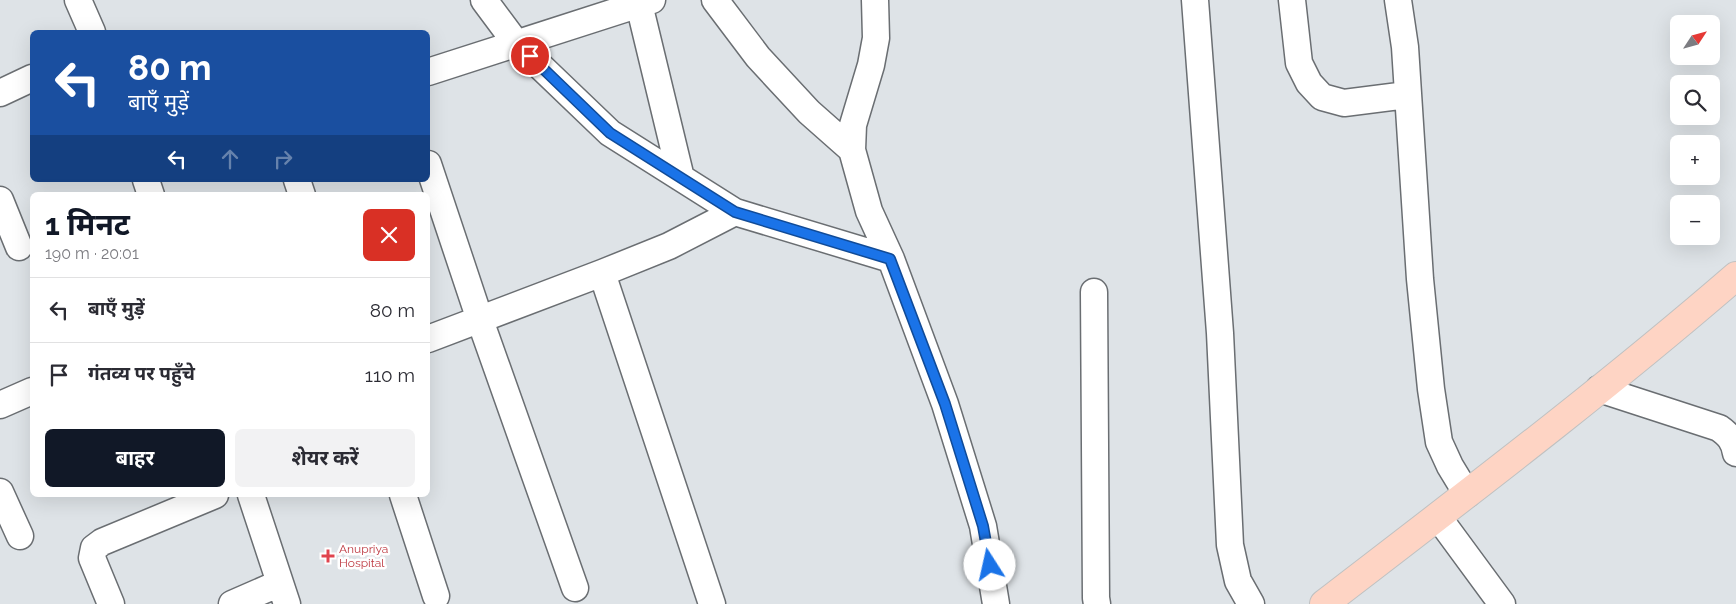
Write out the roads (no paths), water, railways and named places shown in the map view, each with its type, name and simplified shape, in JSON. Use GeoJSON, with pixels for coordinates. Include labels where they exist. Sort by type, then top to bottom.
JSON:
{"type":"FeatureCollection","features":[{"type":"Feature","properties":{"kind":"main road"},"geometry":{"type":"LineString","coordinates":[[1324,604],[1438,517],[1676,328],[1736,276]]}},
{"type":"Feature","properties":{"kind":"street"},"geometry":{"type":"LineString","coordinates":[[78,0],[91,30]]}},
{"type":"Feature","properties":{"kind":"street"},"geometry":{"type":"LineString","coordinates":[[484,0],[516,43],[610,133],[735,212],[890,259]]}},
{"type":"Feature","properties":{"kind":"street"},"geometry":{"type":"LineString","coordinates":[[716,0],[758,57],[809,112],[852,150]]}},
{"type":"Feature","properties":{"kind":"street"},"geometry":{"type":"LineString","coordinates":[[875,0],[876,38],[871,65],[853,125],[852,150],[869,211],[890,259],[945,404],[983,526],[996,604]]}},
{"type":"Feature","properties":{"kind":"street"},"geometry":{"type":"LineString","coordinates":[[1195,0],[1220,333],[1230,545],[1238,581],[1251,604]]}},
{"type":"Feature","properties":{"kind":"street"},"geometry":{"type":"LineString","coordinates":[[1292,0],[1299,63],[1308,83],[1322,96],[1344,103],[1408,94]]}},
{"type":"Feature","properties":{"kind":"street"},"geometry":{"type":"LineString","coordinates":[[1398,0],[1405,47],[1420,280],[1431,389],[1439,442],[1450,466],[1467,494]]}},
{"type":"Feature","properties":{"kind":"street"},"geometry":{"type":"LineString","coordinates":[[430,71],[645,2],[681,178]]}},
{"type":"Feature","properties":{"kind":"street"},"geometry":{"type":"LineString","coordinates":[[0,93],[30,79]]}},
{"type":"Feature","properties":{"kind":"street"},"geometry":{"type":"LineString","coordinates":[[430,170],[480,320],[574,588]]}},
{"type":"Feature","properties":{"kind":"street"},"geometry":{"type":"LineString","coordinates":[[0,200],[17,247]]}},
{"type":"Feature","properties":{"kind":"street"},"geometry":{"type":"LineString","coordinates":[[430,338],[669,246],[735,212]]}},
{"type":"Feature","properties":{"kind":"street"},"geometry":{"type":"LineString","coordinates":[[602,273],[712,604]]}},
{"type":"Feature","properties":{"kind":"street"},"geometry":{"type":"LineString","coordinates":[[1094,292],[1097,604]]}},
{"type":"Feature","properties":{"kind":"street"},"geometry":{"type":"LineString","coordinates":[[1599,389],[1719,428],[1729,435],[1735,445],[1736,454]]}},
{"type":"Feature","properties":{"kind":"street"},"geometry":{"type":"LineString","coordinates":[[0,405],[30,392]]}},
{"type":"Feature","properties":{"kind":"street"},"geometry":{"type":"LineString","coordinates":[[0,492],[20,536]]}},
{"type":"Feature","properties":{"kind":"street"},"geometry":{"type":"LineString","coordinates":[[111,604],[92,558],[94,548],[102,542],[210,497]]}},
{"type":"Feature","properties":{"kind":"street"},"geometry":{"type":"LineString","coordinates":[[232,604],[283,594],[252,497]]}},
{"type":"Feature","properties":{"kind":"street"},"geometry":{"type":"LineString","coordinates":[[404,497],[436,596]]}},
{"type":"Feature","properties":{"kind":"street"},"geometry":{"type":"LineString","coordinates":[[1438,517],[1502,604]]}},
{"type":"Feature","properties":{"kind":"place","name":"Anupriya Hospital"},"geometry":{"type":"Point","coordinates":[328,556]}}]}
